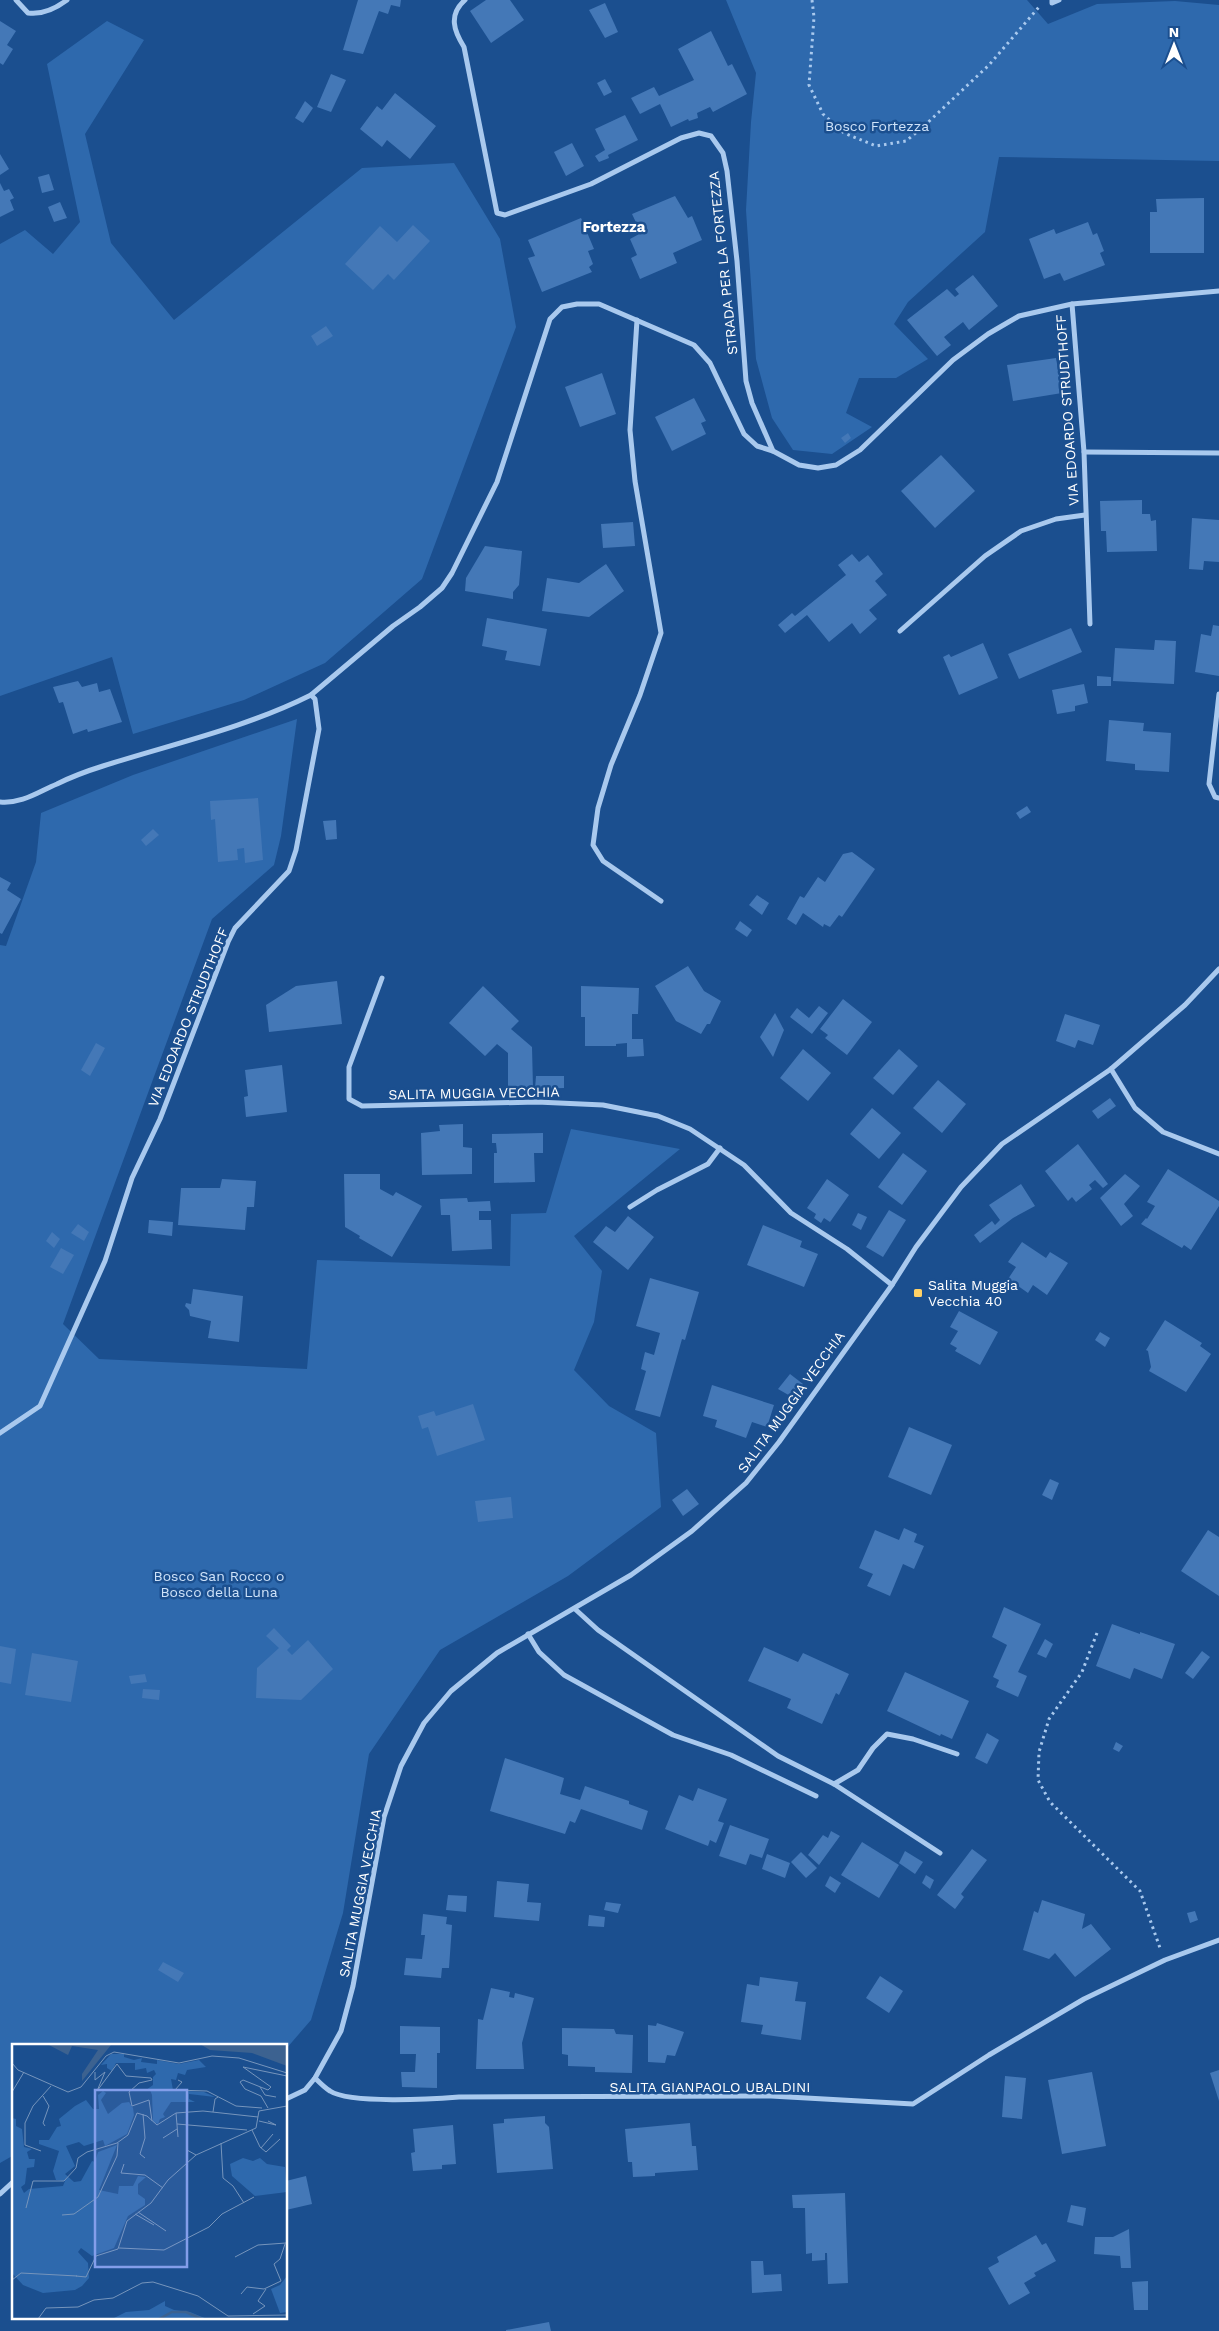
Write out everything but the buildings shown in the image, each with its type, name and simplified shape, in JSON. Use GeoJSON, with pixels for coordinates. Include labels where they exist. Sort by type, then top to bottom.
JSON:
{"type":"FeatureCollection","features":[{"type":"Feature","properties":{"kind":"street"},"geometry":{"type":"LineString","coordinates":[[16,0],[28,12],[36,14],[49,11],[67,0]]}},
{"type":"Feature","properties":{"kind":"street","name":"STRADA PER LA FORTEZZA"},"geometry":{"type":"LineString","coordinates":[[465,0],[456,12],[453,24],[464,48],[497,213],[505,215],[591,184],[681,138],[699,133],[711,136],[715,140],[722,153],[726,171],[737,261],[746,382],[752,403],[773,451]]}},
{"type":"Feature","properties":{"kind":"street"},"geometry":{"type":"LineString","coordinates":[[1052,0],[1052,3],[1059,0]]}},
{"type":"Feature","properties":{"kind":"street","name":"VIA EDOARDO STRUDTHOFF"},"geometry":{"type":"LineString","coordinates":[[0,1434],[40,1406],[105,1261],[132,1178],[160,1119],[234,928],[289,871],[296,850],[319,729],[314,699],[311,695],[393,626],[420,608],[442,588],[452,572],[497,482],[550,319],[562,307],[577,304],[599,304],[694,344],[710,363],[744,434],[758,446],[773,451],[799,465],[818,468],[836,465],[860,450],[953,360],[988,334],[1019,316],[1043,309],[1072,304],[1219,292]]}},
{"type":"Feature","properties":{"kind":"street","name":"VIA EDOARDO STRUDTHOFF"},"geometry":{"type":"LineString","coordinates":[[1072,304],[1084,452],[1090,624]]}},
{"type":"Feature","properties":{"kind":"street"},"geometry":{"type":"LineString","coordinates":[[637,320],[630,430],[635,481],[661,633],[640,695],[611,765],[598,808],[593,845],[603,861],[661,901]]}},
{"type":"Feature","properties":{"kind":"street"},"geometry":{"type":"LineString","coordinates":[[1084,452],[1219,453]]}},
{"type":"Feature","properties":{"kind":"street","name":"VIA EDOARDO STRUDTHOFF"},"geometry":{"type":"LineString","coordinates":[[900,631],[985,556],[1021,531],[1056,519],[1085,515]]}},
{"type":"Feature","properties":{"kind":"street"},"geometry":{"type":"LineString","coordinates":[[1219,694],[1210,784],[1214,796],[1219,798]]}},
{"type":"Feature","properties":{"kind":"street"},"geometry":{"type":"LineString","coordinates":[[0,802],[21,801],[58,783],[102,766],[216,732],[311,695]]}},
{"type":"Feature","properties":{"kind":"street","name":"SALITA MUGGIA VECCHIA"},"geometry":{"type":"LineString","coordinates":[[288,2098],[305,2090],[315,2078],[341,2031],[351,1995],[384,1817],[401,1766],[424,1724],[452,1691],[497,1653],[575,1609],[631,1574],[684,1537],[746,1483],[780,1442],[892,1285],[916,1247],[961,1187],[1002,1144],[1111,1069],[1185,1005],[1219,969]]}},
{"type":"Feature","properties":{"kind":"street","name":"SALITA MUGGIA VECCHIA"},"geometry":{"type":"LineString","coordinates":[[382,978],[349,1067],[349,1099],[362,1106],[537,1102],[603,1105],[658,1116],[690,1128],[744,1165],[791,1213],[847,1249],[892,1285]]}},
{"type":"Feature","properties":{"kind":"street"},"geometry":{"type":"LineString","coordinates":[[1111,1069],[1135,1108],[1163,1132],[1219,1154]]}},
{"type":"Feature","properties":{"kind":"street"},"geometry":{"type":"LineString","coordinates":[[630,1207],[657,1190],[708,1164],[720,1148]]}},
{"type":"Feature","properties":{"kind":"street"},"geometry":{"type":"LineString","coordinates":[[575,1609],[598,1630],[778,1756],[834,1784],[940,1853]]}},
{"type":"Feature","properties":{"kind":"street"},"geometry":{"type":"LineString","coordinates":[[528,1634],[539,1652],[564,1675],[673,1735],[731,1755],[816,1796]]}},
{"type":"Feature","properties":{"kind":"street"},"geometry":{"type":"LineString","coordinates":[[834,1784],[858,1770],[873,1748],[887,1734],[913,1739],[957,1754]]}},
{"type":"Feature","properties":{"kind":"street","name":"SALITA GIANPAOLO UBALDINI"},"geometry":{"type":"LineString","coordinates":[[315,2078],[331,2092],[362,2098],[414,2100],[459,2097],[771,2096],[913,2104],[988,2055],[1084,1999],[1165,1960],[1219,1940]]}},
{"type":"Feature","properties":{"kind":"street"},"geometry":{"type":"LineString","coordinates":[[0,2194],[12,2183]]}},
{"type":"Feature","properties":{"kind":"path"},"geometry":{"type":"LineString","coordinates":[[812,0],[814,17],[809,85],[823,114],[844,132],[876,146],[906,141],[989,65],[1040,6]]}},
{"type":"Feature","properties":{"kind":"path"},"geometry":{"type":"LineString","coordinates":[[1097,1633],[1082,1672],[1049,1719],[1039,1752],[1038,1780],[1050,1802],[1140,1891],[1165,1960]]}},
{"type":"Feature","properties":{"kind":"green space","name":"Bosco Fortezza"},"geometry":{"type":"Polygon","coordinates":[[[726,0],[1027,0],[1048,24],[1097,4],[1175,1],[1219,5],[1219,161],[999,157],[985,232],[908,302],[894,324],[928,359],[896,378],[859,378],[846,413],[872,427],[832,454],[793,450],[772,418],[756,359],[746,210],[756,73],[726,0]]]}},
{"type":"Feature","properties":{"kind":"green space"},"geometry":{"type":"Polygon","coordinates":[[[107,21],[144,40],[85,134],[111,243],[174,320],[362,168],[454,163],[500,239],[516,327],[422,579],[325,663],[244,700],[133,734],[112,657],[0,696],[0,244],[25,230],[53,254],[80,222],[47,64],[107,21]]]}},
{"type":"Feature","properties":{"kind":"green space","name":"Bosco San Rocco o Bosco della Luna"},"geometry":{"type":"Polygon","coordinates":[[[297,719],[281,836],[274,865],[212,919],[63,1324],[99,1359],[307,1369],[317,1260],[510,1266],[511,1214],[546,1213],[571,1129],[680,1149],[574,1236],[602,1271],[594,1322],[574,1370],[609,1406],[656,1433],[661,1507],[568,1576],[440,1650],[369,1754],[343,1913],[311,2020],[288,2047],[288,2044],[12,2044],[12,2156],[0,2163],[0,945],[6,946],[36,862],[41,813],[133,775],[297,719]]]}},
{"type":"Feature","properties":{"kind":"place","name":"Salita Muggia Vecchia 40"},"geometry":{"type":"Point","coordinates":[918,1293]}},
{"type":"Feature","properties":{"kind":"district","name":"Fortezza"},"geometry":{"type":"Point","coordinates":[614,227]}}]}
